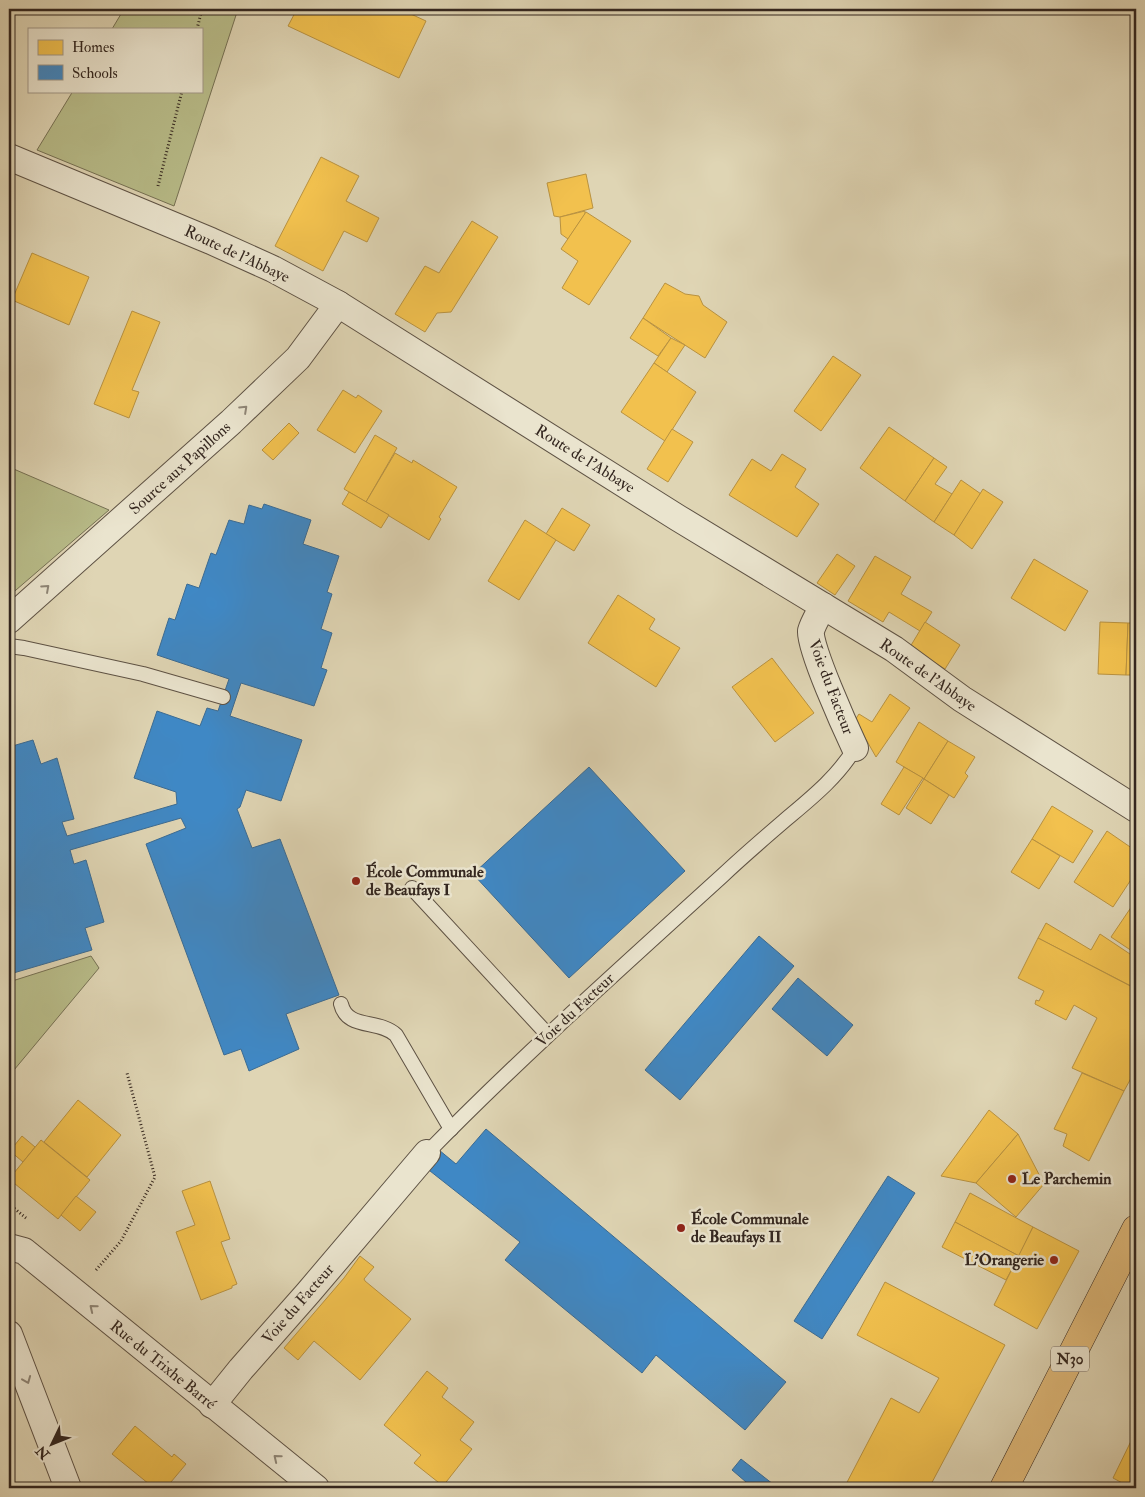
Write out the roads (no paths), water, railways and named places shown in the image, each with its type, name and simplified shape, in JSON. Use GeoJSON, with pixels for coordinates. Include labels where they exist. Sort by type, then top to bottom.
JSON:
{"type":"FeatureCollection","features":[{"type":"Feature","properties":{"kind":"main road","name":"N30"},"geometry":{"type":"LineString","coordinates":[[1004,1488],[1136,1229]]}},
{"type":"Feature","properties":{"kind":"street","name":"Route de l'Abbaye"},"geometry":{"type":"LineString","coordinates":[[9,157],[211,241],[273,270],[338,304],[678,518],[894,649],[962,699],[1136,809]]}},
{"type":"Feature","properties":{"kind":"street","name":"Source aux Papillons"},"geometry":{"type":"LineString","coordinates":[[9,620],[298,358],[338,304]]}},
{"type":"Feature","properties":{"kind":"street","name":"Voie du Facteur"},"geometry":{"type":"LineString","coordinates":[[823,606],[810,632],[834,703],[855,748]]}},
{"type":"Feature","properties":{"kind":"street","name":"Voie du Facteur"},"geometry":{"type":"LineString","coordinates":[[212,1405],[427,1153]]}},
{"type":"Feature","properties":{"kind":"street","name":"Rue du Trixhe Barré"},"geometry":{"type":"LineString","coordinates":[[9,1247],[24,1251],[316,1488]]}},
{"type":"Feature","properties":{"kind":"street"},"geometry":{"type":"LineString","coordinates":[[9,1334],[68,1488]]}},
{"type":"Feature","properties":{"kind":"lane"},"geometry":{"type":"LineString","coordinates":[[9,646],[143,674],[223,697]]}},
{"type":"Feature","properties":{"kind":"lane","name":"Voie du Facteur"},"geometry":{"type":"LineString","coordinates":[[427,1153],[548,1035],[756,844],[820,790],[846,763],[855,748]]}},
{"type":"Feature","properties":{"kind":"lane"},"geometry":{"type":"LineString","coordinates":[[412,888],[548,1035]]}},
{"type":"Feature","properties":{"kind":"lane"},"geometry":{"type":"LineString","coordinates":[[341,1004],[349,1016],[358,1022],[379,1025],[389,1029],[396,1035],[451,1129]]}},
{"type":"Feature","properties":{"kind":"place","name":"École Communale de Beaufays I"},"geometry":{"type":"Point","coordinates":[356,881]}},
{"type":"Feature","properties":{"kind":"place","name":"Le Parchemin"},"geometry":{"type":"Point","coordinates":[1012,1179]}},
{"type":"Feature","properties":{"kind":"place","name":"École Communale de Beaufays II"},"geometry":{"type":"Point","coordinates":[681,1228]}},
{"type":"Feature","properties":{"kind":"place","name":"L'Orangerie"},"geometry":{"type":"Point","coordinates":[1054,1260]}}]}
